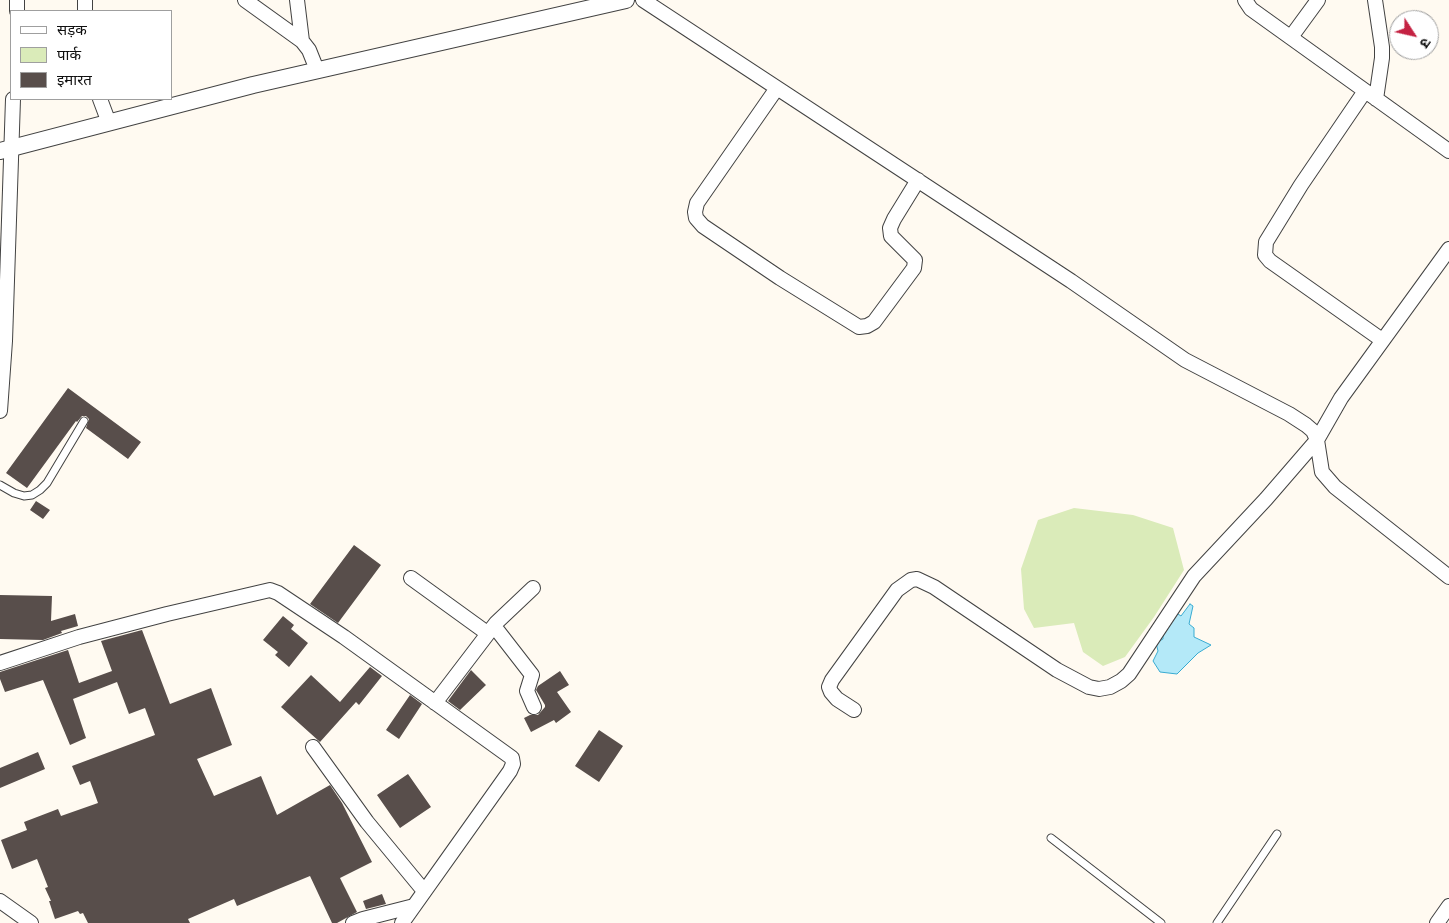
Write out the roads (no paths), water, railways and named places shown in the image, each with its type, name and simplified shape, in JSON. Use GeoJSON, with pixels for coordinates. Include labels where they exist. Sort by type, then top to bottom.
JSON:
{"type":"FeatureCollection","features":[{"type":"Feature","properties":{"kind":"street"},"geometry":{"type":"LineString","coordinates":[[245,0],[302,41],[309,50],[318,70]]}},
{"type":"Feature","properties":{"kind":"street"},"geometry":{"type":"LineString","coordinates":[[297,0],[302,41]]}},
{"type":"Feature","properties":{"kind":"street"},"geometry":{"type":"LineString","coordinates":[[5,149],[318,70],[626,0]]}},
{"type":"Feature","properties":{"kind":"street"},"geometry":{"type":"LineString","coordinates":[[644,0],[918,180],[1185,360],[1306,424],[1313,431],[1317,440],[1322,472],[1334,487],[1449,578]]}},
{"type":"Feature","properties":{"kind":"street"},"geometry":{"type":"LineString","coordinates":[[1245,0],[1251,9],[1449,151]]}},
{"type":"Feature","properties":{"kind":"street"},"geometry":{"type":"LineString","coordinates":[[1291,37],[1318,0]]}},
{"type":"Feature","properties":{"kind":"street"},"geometry":{"type":"LineString","coordinates":[[1375,0],[1382,47],[1370,95],[1301,185],[1266,242],[1265,255],[1270,261],[1382,340]]}},
{"type":"Feature","properties":{"kind":"street"},"geometry":{"type":"LineString","coordinates":[[777,88],[697,203],[696,218],[704,226],[780,278],[859,327],[867,326],[874,322],[914,268],[915,260],[891,236],[890,228],[918,180]]}},
{"type":"Feature","properties":{"kind":"street"},"geometry":{"type":"LineString","coordinates":[[0,411],[5,341],[5,149],[13,100]]}},
{"type":"Feature","properties":{"kind":"street"},"geometry":{"type":"LineString","coordinates":[[100,100],[109,123]]}},
{"type":"Feature","properties":{"kind":"street"},"geometry":{"type":"LineString","coordinates":[[854,710],[837,699],[831,692],[829,687],[832,680],[896,590],[911,580],[918,579],[948,595],[1056,670],[1089,687],[1099,689],[1110,688],[1129,674],[1194,576],[1266,499],[1317,440],[1341,398],[1449,249]]}},
{"type":"Feature","properties":{"kind":"street"},"geometry":{"type":"LineString","coordinates":[[411,578],[490,630],[532,676],[527,691],[534,707]]}},
{"type":"Feature","properties":{"kind":"street"},"geometry":{"type":"LineString","coordinates":[[435,702],[490,630],[533,588]]}},
{"type":"Feature","properties":{"kind":"street"},"geometry":{"type":"LineString","coordinates":[[0,663],[88,634],[167,614],[270,590],[278,593],[344,637],[512,758],[513,764],[510,771],[402,923]]}},
{"type":"Feature","properties":{"kind":"street"},"geometry":{"type":"LineString","coordinates":[[313,747],[367,822],[424,891]]}},
{"type":"Feature","properties":{"kind":"street"},"geometry":{"type":"LineString","coordinates":[[0,901],[31,923]]}},
{"type":"Feature","properties":{"kind":"street"},"geometry":{"type":"LineString","coordinates":[[352,923],[414,906]]}},
{"type":"Feature","properties":{"kind":"street"},"geometry":{"type":"LineString","coordinates":[[1436,923],[1449,906]]}},
{"type":"Feature","properties":{"kind":"lane"},"geometry":{"type":"LineString","coordinates":[[0,485],[24,496],[32,495],[40,490],[47,483],[84,421]]}},
{"type":"Feature","properties":{"kind":"lane"},"geometry":{"type":"LineString","coordinates":[[1217,923],[1277,834]]}},
{"type":"Feature","properties":{"kind":"lane"},"geometry":{"type":"LineString","coordinates":[[1051,838],[1161,923]]}},
{"type":"Feature","properties":{"kind":"water"},"geometry":{"type":"Polygon","coordinates":[[[1190,604],[1193,606],[1189,624],[1194,628],[1194,637],[1211,645],[1198,653],[1177,674],[1160,672],[1153,661],[1158,651],[1156,643],[1163,639],[1163,633],[1175,612],[1181,616],[1190,604]]]}}]}
